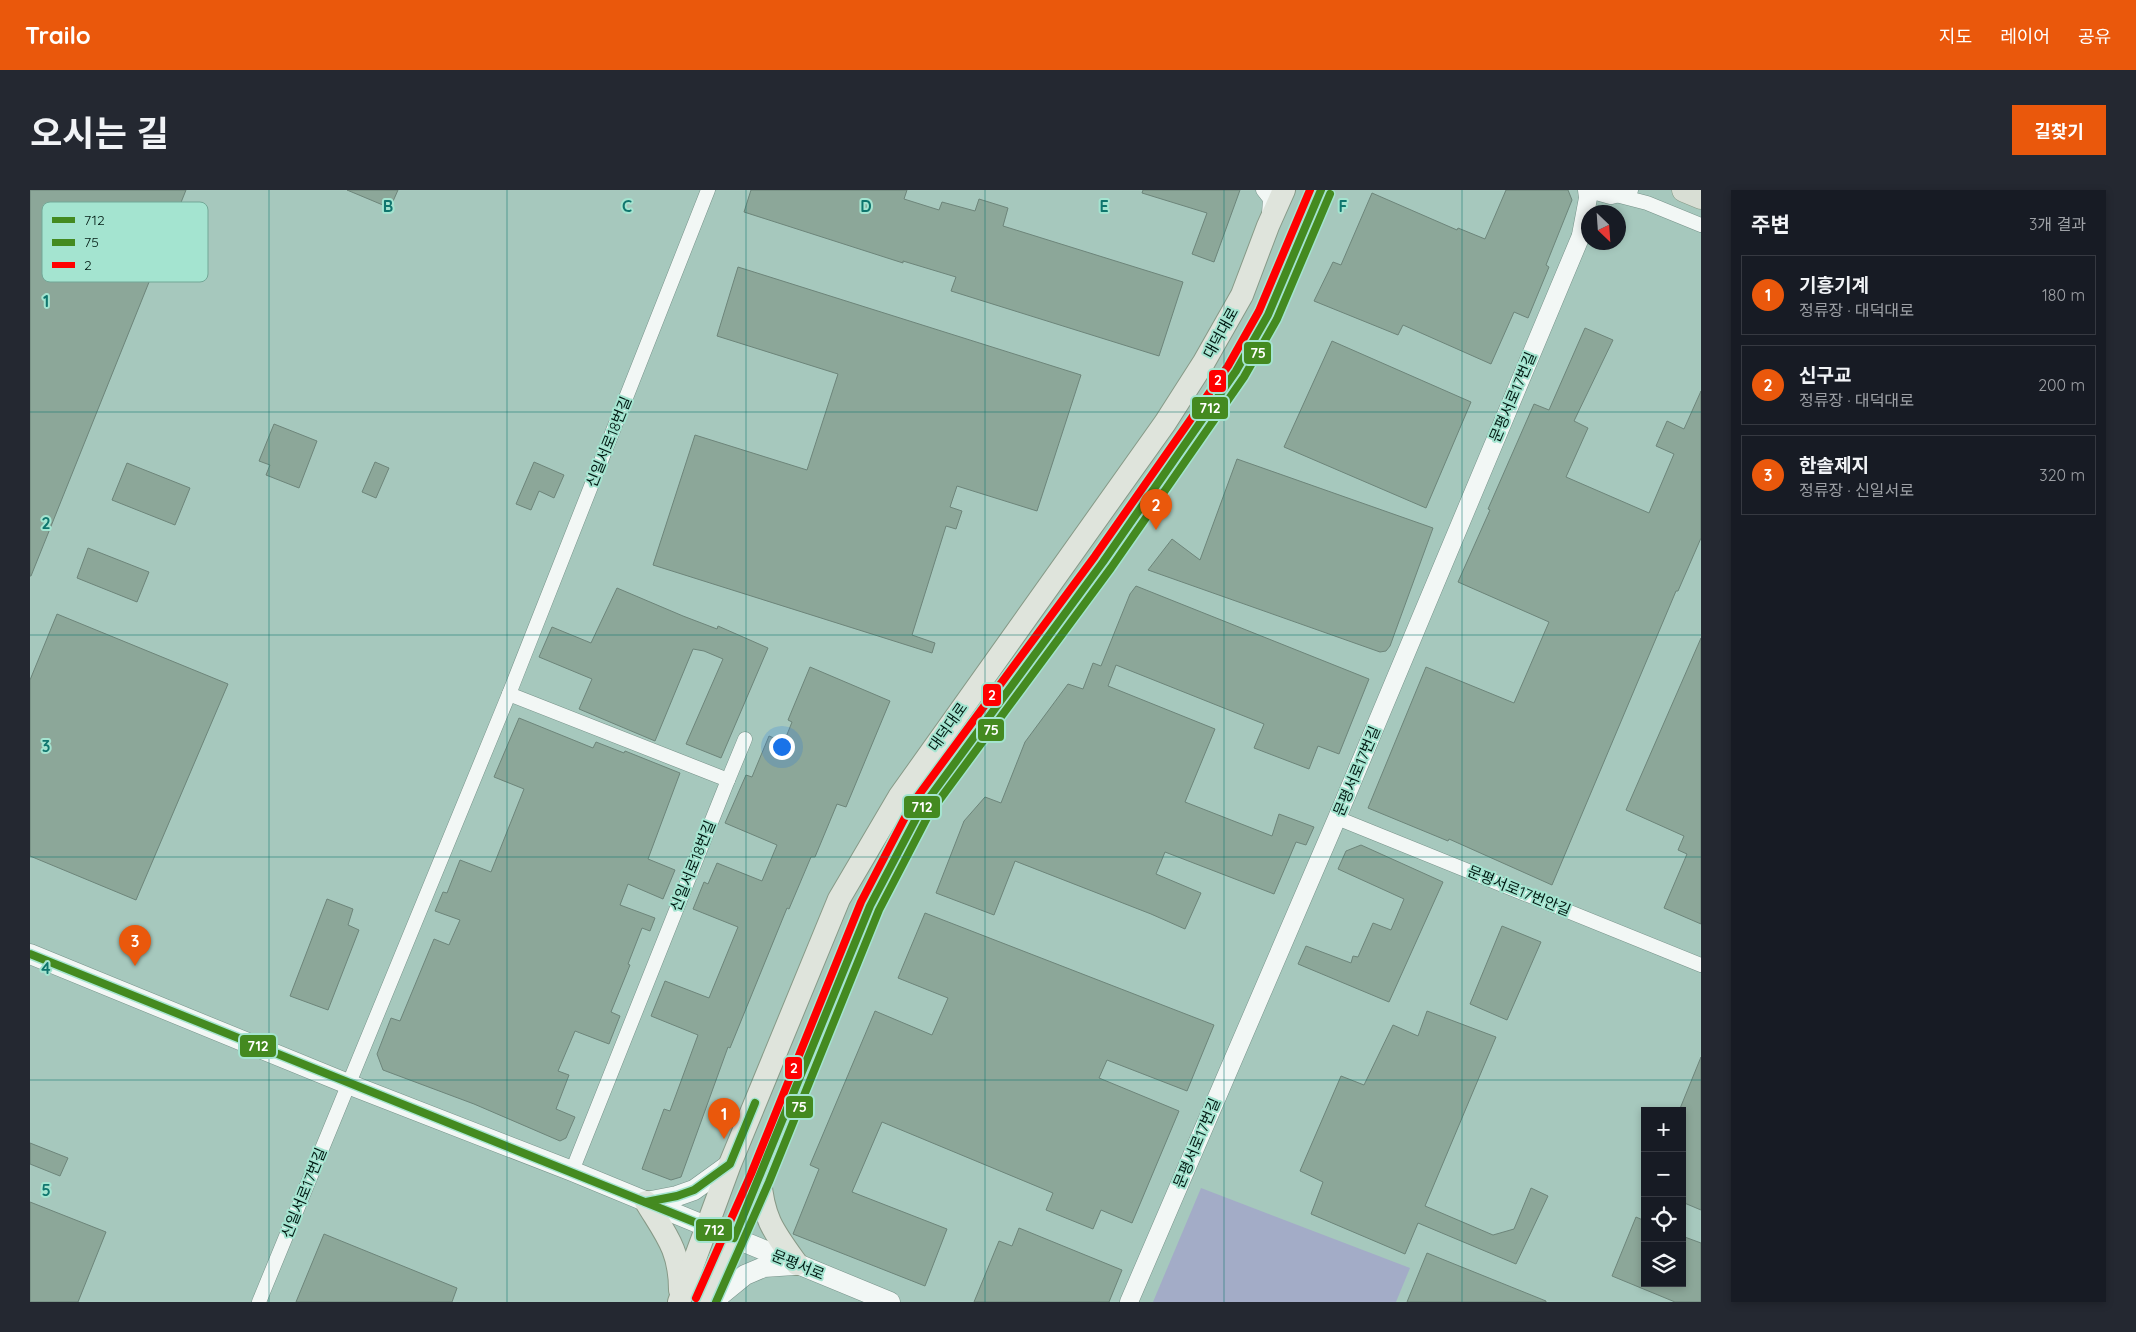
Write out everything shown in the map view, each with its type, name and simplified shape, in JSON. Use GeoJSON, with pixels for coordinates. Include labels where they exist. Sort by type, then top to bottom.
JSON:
{"type":"FeatureCollection","features":[{"type":"Feature","properties":{"kind":"highway"},"geometry":{"type":"LineString","coordinates":[[1684,190],[1701,197]]}},
{"type":"Feature","properties":{"kind":"main road","name":"대덕대로"},"geometry":{"type":"LineString","coordinates":[[680,1300],[730,1164],[844,891],[898,797],[1165,424],[1200,370],[1242,294],[1284,190]]}},
{"type":"Feature","properties":{"kind":"main road","name":"대덕대로"},"geometry":{"type":"LineString","coordinates":[[705,1302],[760,1178],[870,906],[921,809],[1103,562],[1236,370],[1268,315],[1320,191]]}},
{"type":"Feature","properties":{"kind":"main road","name":"문평서로"},"geometry":{"type":"LineString","coordinates":[[30,954],[348,1084],[572,1171],[890,1302]]}},
{"type":"Feature","properties":{"kind":"main road"},"geometry":{"type":"LineString","coordinates":[[680,1300],[680,1268],[672,1244],[646,1202],[677,1196],[694,1190],[730,1164]]}},
{"type":"Feature","properties":{"kind":"main road"},"geometry":{"type":"LineString","coordinates":[[712,1302],[745,1275],[764,1267],[797,1264],[768,1222],[761,1196],[760,1178]]}},
{"type":"Feature","properties":{"kind":"street","name":"신일서로18번길"},"geometry":{"type":"LineString","coordinates":[[348,1084],[509,694],[708,190]]}},
{"type":"Feature","properties":{"kind":"street"},"geometry":{"type":"LineString","coordinates":[[1263,190],[1270,199],[1268,226]]}},
{"type":"Feature","properties":{"kind":"street","name":"문평서로17번길"},"geometry":{"type":"LineString","coordinates":[[1587,190],[1587,205]]}},
{"type":"Feature","properties":{"kind":"street"},"geometry":{"type":"LineString","coordinates":[[1593,190],[1618,194],[1647,203],[1701,225]]}},
{"type":"Feature","properties":{"kind":"street"},"geometry":{"type":"LineString","coordinates":[[1638,190],[1647,203]]}},
{"type":"Feature","properties":{"kind":"street"},"geometry":{"type":"LineString","coordinates":[[1674,190],[1701,202]]}},
{"type":"Feature","properties":{"kind":"street"},"geometry":{"type":"LineString","coordinates":[[1605,205],[1618,194]]}},
{"type":"Feature","properties":{"kind":"street","name":"문평서로17번길"},"geometry":{"type":"LineString","coordinates":[[1129,1302],[1337,818],[1581,238]]}},
{"type":"Feature","properties":{"kind":"street"},"geometry":{"type":"LineString","coordinates":[[509,694],[728,780]]}},
{"type":"Feature","properties":{"kind":"street","name":"신일서로18번길"},"geometry":{"type":"LineString","coordinates":[[572,1171],[745,739]]}},
{"type":"Feature","properties":{"kind":"street","name":"문평서로17번안길"},"geometry":{"type":"LineString","coordinates":[[1337,818],[1701,965]]}},
{"type":"Feature","properties":{"kind":"street","name":"신일서로17번길"},"geometry":{"type":"LineString","coordinates":[[259,1302],[348,1084]]}},
{"type":"Feature","properties":{"kind":"shaded area"},"geometry":{"type":"Polygon","coordinates":[[[1201,1188],[1410,1268],[1396,1302],[1153,1302],[1201,1188]]]}},
{"type":"Feature","properties":{"kind":"building"},"geometry":{"type":"Polygon","coordinates":[[[30,190],[186,190],[181,202],[42,202],[42,282],[149,282],[30,576],[30,190]]]}},
{"type":"Feature","properties":{"kind":"building"},"geometry":{"type":"Polygon","coordinates":[[[347,190],[398,190],[390,208],[347,190]]]}},
{"type":"Feature","properties":{"kind":"building"},"geometry":{"type":"Polygon","coordinates":[[[751,190],[907,190],[904,199],[939,210],[942,202],[975,211],[979,199],[1008,208],[1003,226],[1183,282],[1159,356],[951,291],[956,277],[903,261],[903,263],[744,212],[751,190]]]}},
{"type":"Feature","properties":{"kind":"building"},"geometry":{"type":"Polygon","coordinates":[[[1143,190],[1240,190],[1214,262],[1192,254],[1207,213],[1142,193],[1143,190]]]}},
{"type":"Feature","properties":{"kind":"building"},"geometry":{"type":"Polygon","coordinates":[[[1506,190],[1568,190],[1572,200],[1546,265],[1549,267],[1528,318],[1514,312],[1491,364],[1403,325],[1398,335],[1314,301],[1333,262],[1341,265],[1372,193],[1457,230],[1458,228],[1485,239],[1506,190]]]}},
{"type":"Feature","properties":{"kind":"building"},"geometry":{"type":"Polygon","coordinates":[[[738,267],[1081,375],[1037,511],[957,486],[950,507],[962,511],[956,529],[946,526],[912,635],[935,643],[932,653],[653,565],[695,435],[807,470],[838,374],[717,336],[738,267]]]}},
{"type":"Feature","properties":{"kind":"building"},"geometry":{"type":"Polygon","coordinates":[[[1585,328],[1613,340],[1574,421],[1588,428],[1566,477],[1649,513],[1674,454],[1656,446],[1667,421],[1684,429],[1701,391],[1701,538],[1678,591],[1676,591],[1552,885],[1449,839],[1448,841],[1368,808],[1426,667],[1514,703],[1549,622],[1458,582],[1534,404],[1549,410],[1585,328]]]}},
{"type":"Feature","properties":{"kind":"building"},"geometry":{"type":"Polygon","coordinates":[[[1332,341],[1471,402],[1426,508],[1284,447],[1332,341]]]}},
{"type":"Feature","properties":{"kind":"building"},"geometry":{"type":"Polygon","coordinates":[[[274,424],[317,441],[299,488],[266,475],[270,465],[259,461],[274,424]]]}},
{"type":"Feature","properties":{"kind":"building"},"geometry":{"type":"Polygon","coordinates":[[[1237,459],[1433,528],[1390,646],[1386,651],[1380,652],[1148,570],[1172,539],[1200,560],[1237,459]]]}},
{"type":"Feature","properties":{"kind":"building"},"geometry":{"type":"Polygon","coordinates":[[[375,462],[389,468],[376,498],[362,492],[375,462]]]}},
{"type":"Feature","properties":{"kind":"building"},"geometry":{"type":"Polygon","coordinates":[[[534,462],[564,475],[554,498],[539,491],[531,510],[516,504],[534,462]]]}},
{"type":"Feature","properties":{"kind":"building"},"geometry":{"type":"Polygon","coordinates":[[[127,463],[190,488],[175,525],[112,500],[127,463]]]}},
{"type":"Feature","properties":{"kind":"building"},"geometry":{"type":"Polygon","coordinates":[[[88,548],[149,572],[137,602],[77,578],[88,548]]]}},
{"type":"Feature","properties":{"kind":"building"},"geometry":{"type":"Polygon","coordinates":[[[1136,586],[1369,679],[1339,754],[1318,746],[1309,769],[1254,748],[1264,724],[1116,665],[1108,686],[1215,729],[1185,802],[1272,836],[1279,814],[1314,827],[1306,845],[1296,842],[1274,894],[1165,852],[1156,874],[1201,893],[1185,929],[1015,861],[994,915],[936,893],[964,821],[985,797],[1001,803],[1025,742],[1068,684],[1083,689],[1093,663],[1101,666],[1130,594],[1136,586]]]}},
{"type":"Feature","properties":{"kind":"building"},"geometry":{"type":"Polygon","coordinates":[[[617,588],[717,629],[718,626],[768,648],[721,758],[686,744],[723,659],[704,651],[693,649],[655,741],[579,709],[592,679],[539,657],[552,627],[591,643],[617,588]]]}},
{"type":"Feature","properties":{"kind":"building"},"geometry":{"type":"Polygon","coordinates":[[[57,614],[228,684],[136,900],[30,856],[30,680],[57,614]]]}},
{"type":"Feature","properties":{"kind":"building"},"geometry":{"type":"Polygon","coordinates":[[[1701,638],[1701,924],[1664,908],[1687,854],[1678,850],[1684,836],[1626,810],[1701,638]]]}},
{"type":"Feature","properties":{"kind":"building"},"geometry":{"type":"Polygon","coordinates":[[[810,667],[890,701],[846,807],[837,804],[815,857],[811,857],[789,909],[787,908],[730,1048],[728,1047],[681,1177],[671,1180],[642,1169],[664,1109],[670,1111],[698,1035],[651,1016],[665,981],[709,998],[738,927],[693,909],[704,882],[708,884],[717,863],[762,881],[777,845],[725,823],[746,775],[752,777],[769,736],[784,742],[792,722],[788,720],[810,667]]]}},
{"type":"Feature","properties":{"kind":"building"},"geometry":{"type":"Polygon","coordinates":[[[519,718],[593,748],[596,742],[624,753],[625,751],[680,773],[648,859],[675,870],[663,899],[628,884],[620,905],[655,918],[650,931],[642,928],[628,964],[630,965],[611,1012],[620,1016],[609,1044],[575,1031],[558,1071],[569,1075],[556,1109],[575,1117],[566,1138],[560,1141],[474,1104],[383,1070],[377,1054],[391,1018],[400,1021],[434,939],[449,945],[460,920],[435,911],[443,892],[447,893],[460,860],[491,872],[524,789],[494,777],[519,718]]]}},
{"type":"Feature","properties":{"kind":"building"},"geometry":{"type":"Polygon","coordinates":[[[1361,845],[1443,882],[1389,1002],[1298,964],[1306,946],[1351,963],[1353,956],[1358,957],[1373,923],[1391,930],[1404,899],[1338,869],[1346,851],[1361,845]]]}},
{"type":"Feature","properties":{"kind":"building"},"geometry":{"type":"Polygon","coordinates":[[[327,899],[353,909],[348,925],[359,930],[328,1010],[290,996],[327,899]]]}},
{"type":"Feature","properties":{"kind":"building"},"geometry":{"type":"Polygon","coordinates":[[[925,913],[1214,1025],[1187,1091],[1107,1060],[1099,1078],[1179,1111],[1132,1223],[1101,1210],[1093,1229],[1046,1210],[1053,1193],[882,1122],[852,1192],[947,1229],[925,1286],[793,1234],[819,1169],[810,1165],[875,1011],[932,1035],[948,998],[898,978],[925,913]]]}},
{"type":"Feature","properties":{"kind":"building"},"geometry":{"type":"Polygon","coordinates":[[[1502,926],[1541,942],[1507,1020],[1470,1004],[1502,926]]]}},
{"type":"Feature","properties":{"kind":"building"},"geometry":{"type":"Polygon","coordinates":[[[1427,1011],[1496,1037],[1425,1206],[1493,1235],[1514,1229],[1531,1188],[1548,1196],[1516,1264],[1418,1223],[1405,1254],[1311,1214],[1323,1182],[1300,1171],[1341,1076],[1364,1085],[1393,1025],[1418,1036],[1427,1011]]]}},
{"type":"Feature","properties":{"kind":"building"},"geometry":{"type":"Polygon","coordinates":[[[1701,1057],[1701,1210],[1686,1204],[1686,1107],[1681,1107],[1701,1057]]]}},
{"type":"Feature","properties":{"kind":"building"},"geometry":{"type":"Polygon","coordinates":[[[30,1143],[68,1158],[60,1176],[30,1164],[30,1143]]]}},
{"type":"Feature","properties":{"kind":"building"},"geometry":{"type":"Polygon","coordinates":[[[30,1202],[106,1232],[78,1302],[30,1302],[30,1202]]]}},
{"type":"Feature","properties":{"kind":"building"},"geometry":{"type":"Polygon","coordinates":[[[1636,1217],[1641,1219],[1641,1287],[1686,1287],[1686,1237],[1701,1243],[1701,1302],[1675,1302],[1612,1276],[1636,1217]]]}},
{"type":"Feature","properties":{"kind":"building"},"geometry":{"type":"Polygon","coordinates":[[[1019,1228],[1122,1270],[1109,1302],[974,1302],[999,1241],[1012,1246],[1019,1228]]]}},
{"type":"Feature","properties":{"kind":"building"},"geometry":{"type":"Polygon","coordinates":[[[324,1234],[457,1288],[452,1302],[296,1302],[324,1234]]]}},
{"type":"Feature","properties":{"kind":"building"},"geometry":{"type":"Polygon","coordinates":[[[1427,1253],[1546,1301],[1546,1302],[1407,1302],[1427,1253]]]}},
{"type":"Feature","properties":{"kind":"transit line","name":"2"},"geometry":{"type":"LineString","coordinates":[[696,1298],[751,1174],[861,902],[912,804],[1095,556],[1228,366],[1259,311],[1310,190]]}},
{"type":"Feature","properties":{"kind":"transit line","name":"712"},"geometry":{"type":"LineString","coordinates":[[30,954],[734,1238],[870,906],[921,809],[1103,562],[1236,371],[1268,315],[1321,190]]}},
{"type":"Feature","properties":{"kind":"transit line","name":"75"},"geometry":{"type":"LineString","coordinates":[[716,1302],[769,1182],[879,910],[929,814],[1111,568],[1244,377],[1277,319],[1330,194]]}},
{"type":"Feature","properties":{"kind":"transit line","name":"712"},"geometry":{"type":"LineString","coordinates":[[646,1202],[677,1196],[694,1190],[730,1164],[755,1103]]}},
{"type":"Feature","properties":{"kind":"place","name":"신구교"},"geometry":{"type":"Point","coordinates":[1156,530]}},
{"type":"Feature","properties":{"kind":"place","name":"한솔제지"},"geometry":{"type":"Point","coordinates":[135,966]}},
{"type":"Feature","properties":{"kind":"place","name":"기흥기계"},"geometry":{"type":"Point","coordinates":[724,1139]}}]}
